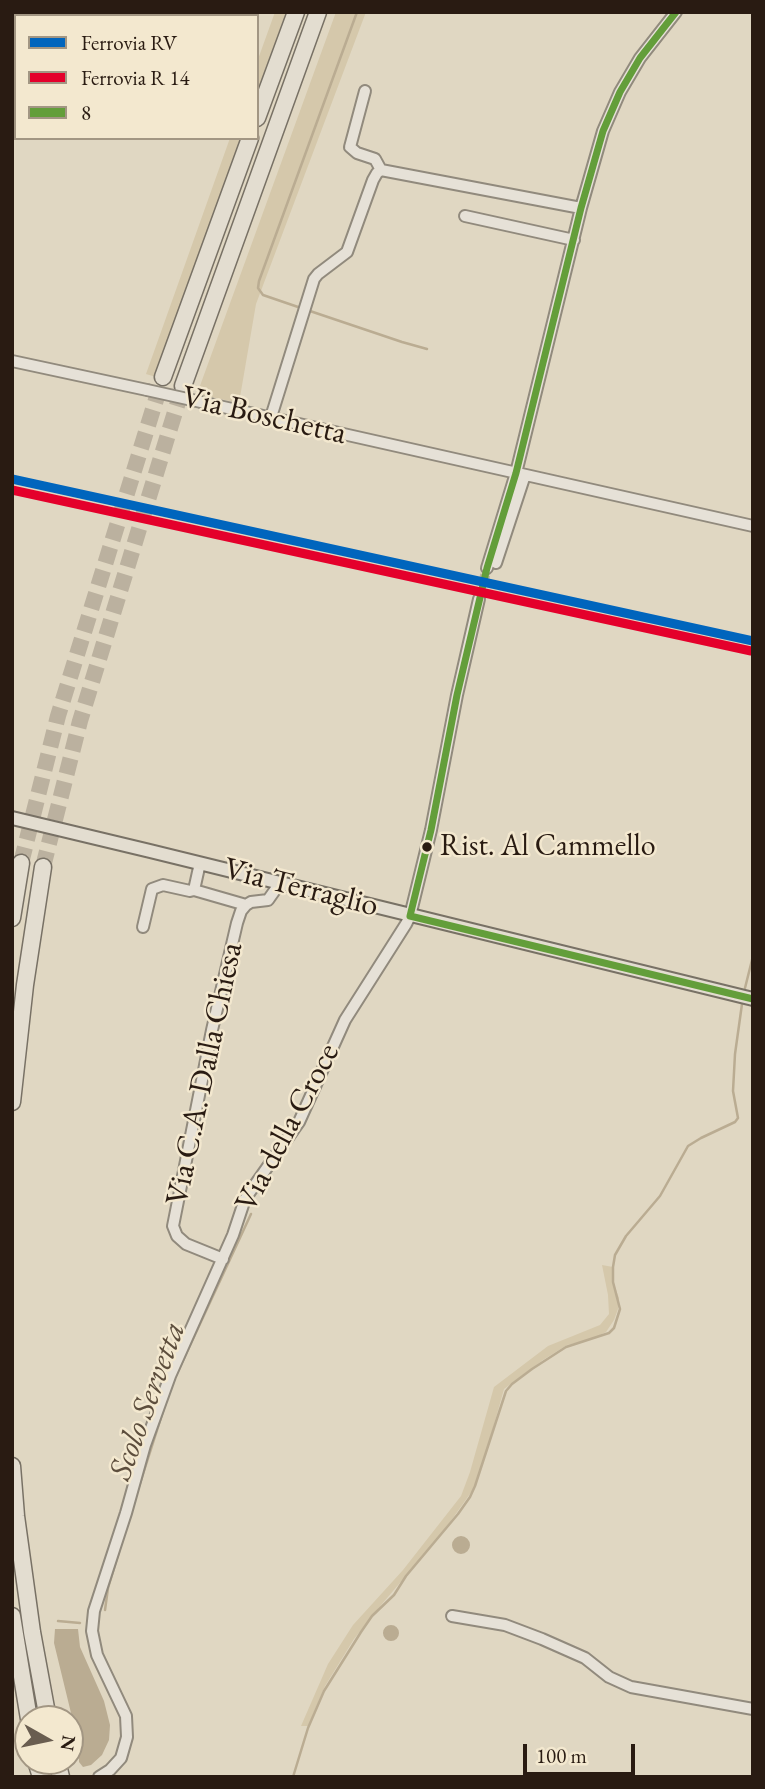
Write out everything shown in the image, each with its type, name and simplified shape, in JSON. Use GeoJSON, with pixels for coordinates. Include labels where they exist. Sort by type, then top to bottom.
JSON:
{"type":"FeatureCollection","features":[{"type":"Feature","properties":{"kind":"highway"},"geometry":{"type":"LineString","coordinates":[[259,113],[296,12]]}},
{"type":"Feature","properties":{"kind":"highway"},"geometry":{"type":"LineString","coordinates":[[183,386],[318,12]]}},
{"type":"Feature","properties":{"kind":"highway"},"geometry":{"type":"LineString","coordinates":[[163,377],[249,140]]}},
{"type":"Feature","properties":{"kind":"highway"},"geometry":{"type":"LineString","coordinates":[[12,918],[21,863]]}},
{"type":"Feature","properties":{"kind":"highway"},"geometry":{"type":"LineString","coordinates":[[12,1102],[25,985],[43,867]]}},
{"type":"Feature","properties":{"kind":"highway"},"geometry":{"type":"LineString","coordinates":[[12,1466],[32,1632],[45,1705]]}},
{"type":"Feature","properties":{"kind":"highway"},"geometry":{"type":"LineString","coordinates":[[12,1616],[27,1705]]}},
{"type":"Feature","properties":{"kind":"main road","name":"Via Terraglio"},"geometry":{"type":"LineString","coordinates":[[12,818],[753,999]]}},
{"type":"Feature","properties":{"kind":"street"},"geometry":{"type":"LineString","coordinates":[[491,565],[520,474],[581,208],[603,131],[620,92],[640,58],[676,12]]}},
{"type":"Feature","properties":{"kind":"street"},"geometry":{"type":"LineString","coordinates":[[365,90],[350,147],[356,153],[375,159],[381,170]]}},
{"type":"Feature","properties":{"kind":"street"},"geometry":{"type":"LineString","coordinates":[[381,170],[581,208]]}},
{"type":"Feature","properties":{"kind":"street"},"geometry":{"type":"LineString","coordinates":[[271,418],[314,279],[347,252],[373,180],[381,170]]}},
{"type":"Feature","properties":{"kind":"street"},"geometry":{"type":"LineString","coordinates":[[465,216],[574,240]]}},
{"type":"Feature","properties":{"kind":"street","name":"Via Boschetta"},"geometry":{"type":"LineString","coordinates":[[12,361],[753,526]]}},
{"type":"Feature","properties":{"kind":"street","name":"Via della Croce"},"geometry":{"type":"LineString","coordinates":[[99,1777],[121,1758],[127,1737],[126,1716],[97,1655],[92,1631],[94,1611],[145,1445],[170,1376],[233,1236],[245,1199],[299,1122],[345,1020],[410,915],[431,830],[479,599]]}},
{"type":"Feature","properties":{"kind":"street"},"geometry":{"type":"LineString","coordinates":[[194,890],[200,863]]}},
{"type":"Feature","properties":{"kind":"street","name":"Via C.A. Dalla Chiesa"},"geometry":{"type":"LineString","coordinates":[[223,1259],[186,1244],[177,1236],[173,1226],[237,923],[246,905],[271,897],[280,883]]}},
{"type":"Feature","properties":{"kind":"street"},"geometry":{"type":"LineString","coordinates":[[143,927],[152,889],[163,886],[194,890],[246,905]]}},
{"type":"Feature","properties":{"kind":"street"},"geometry":{"type":"LineString","coordinates":[[452,1616],[505,1625],[542,1639],[585,1658],[609,1677],[631,1687],[753,1709]]}},
{"type":"Feature","properties":{"kind":"shaded area"},"geometry":{"type":"Polygon","coordinates":[[[154,12],[218,12],[214,14],[149,14],[154,12]]]}},
{"type":"Feature","properties":{"kind":"shaded area"},"geometry":{"type":"Polygon","coordinates":[[[275,12],[286,12],[259,87],[259,56],[275,12]]]}},
{"type":"Feature","properties":{"kind":"shaded area"},"geometry":{"type":"Polygon","coordinates":[[[336,12],[366,12],[256,304],[239,403],[197,394],[336,12]]]}},
{"type":"Feature","properties":{"kind":"shaded area"},"geometry":{"type":"Polygon","coordinates":[[[229,140],[240,140],[156,377],[146,374],[229,140]]]}},
{"type":"Feature","properties":{"kind":"shaded area"},"geometry":{"type":"Polygon","coordinates":[[[602,1265],[613,1267],[614,1284],[619,1298],[614,1320],[606,1332],[592,1339],[567,1345],[504,1389],[483,1464],[472,1491],[443,1532],[354,1639],[325,1686],[308,1726],[301,1726],[328,1664],[353,1625],[403,1570],[461,1496],[494,1387],[548,1346],[600,1325],[609,1314],[602,1265]]]}},
{"type":"Feature","properties":{"kind":"shaded area"},"geometry":{"type":"Polygon","coordinates":[[[461,1536],[467,1539],[470,1545],[467,1551],[461,1554],[455,1551],[452,1545],[455,1539],[461,1536]]]}},
{"type":"Feature","properties":{"kind":"shaded area"},"geometry":{"type":"Polygon","coordinates":[[[391,1625],[399,1633],[391,1641],[383,1633],[391,1625]]]}},
{"type":"Feature","properties":{"kind":"shaded area"},"geometry":{"type":"Polygon","coordinates":[[[55,1629],[78,1629],[80,1647],[104,1701],[110,1725],[109,1740],[102,1755],[91,1765],[84,1767],[84,1705],[69,1705],[54,1643],[55,1629]]]}},
{"type":"Feature","properties":{"kind":"waterway"},"geometry":{"type":"LineString","coordinates":[[301,308],[263,295],[258,288],[259,281],[357,12]]}},
{"type":"Feature","properties":{"kind":"waterway"},"geometry":{"type":"LineString","coordinates":[[307,310],[427,349]]}},
{"type":"Feature","properties":{"kind":"waterway"},"geometry":{"type":"LineString","coordinates":[[745,988],[753,956]]}},
{"type":"Feature","properties":{"kind":"waterway"},"geometry":{"type":"LineString","coordinates":[[293,1777],[308,1728],[324,1691],[361,1632],[372,1616],[394,1595],[406,1576],[470,1497],[506,1391],[532,1369],[566,1347],[609,1333],[614,1328],[620,1309],[613,1282],[613,1267],[615,1255],[626,1236],[660,1196],[688,1146],[738,1118],[733,1091],[742,1004]]}},
{"type":"Feature","properties":{"kind":"waterway","name":"Scolo Servetta"},"geometry":{"type":"LineString","coordinates":[[173,1382],[251,1214]]}},
{"type":"Feature","properties":{"kind":"waterway","name":"Scolo Servetta"},"geometry":{"type":"LineString","coordinates":[[134,1502],[165,1405]]}},
{"type":"Feature","properties":{"kind":"waterway","name":"Scolo Servetta"},"geometry":{"type":"LineString","coordinates":[[105,1610],[108,1588],[119,1552]]}},
{"type":"Feature","properties":{"kind":"waterway","name":"Scolo Servetta"},"geometry":{"type":"LineString","coordinates":[[58,1621],[80,1623]]}},
{"type":"Feature","properties":{"kind":"tunnel"},"geometry":{"type":"LineString","coordinates":[[21,863],[58,716],[163,377]]}},
{"type":"Feature","properties":{"kind":"tunnel"},"geometry":{"type":"LineString","coordinates":[[43,867],[80,721],[183,386]]}},
{"type":"Feature","properties":{"kind":"tunnel"},"geometry":{"type":"LineString","coordinates":[[479,599],[487,568]]}},
{"type":"Feature","properties":{"kind":"rail line","name":"RV"},"geometry":{"type":"LineString","coordinates":[[12,479],[753,641]]}},
{"type":"Feature","properties":{"kind":"transit line","name":"8"},"geometry":{"type":"LineString","coordinates":[[676,12],[640,58],[620,92],[603,131],[581,208],[516,473],[487,568],[410,916],[753,999]]}},
{"type":"Feature","properties":{"kind":"transit line"},"geometry":{"type":"LineString","coordinates":[[12,490],[751,651]]}},
{"type":"Feature","properties":{"kind":"place","name":"Rist. Al Cammello"},"geometry":{"type":"Point","coordinates":[427,847]}}]}
